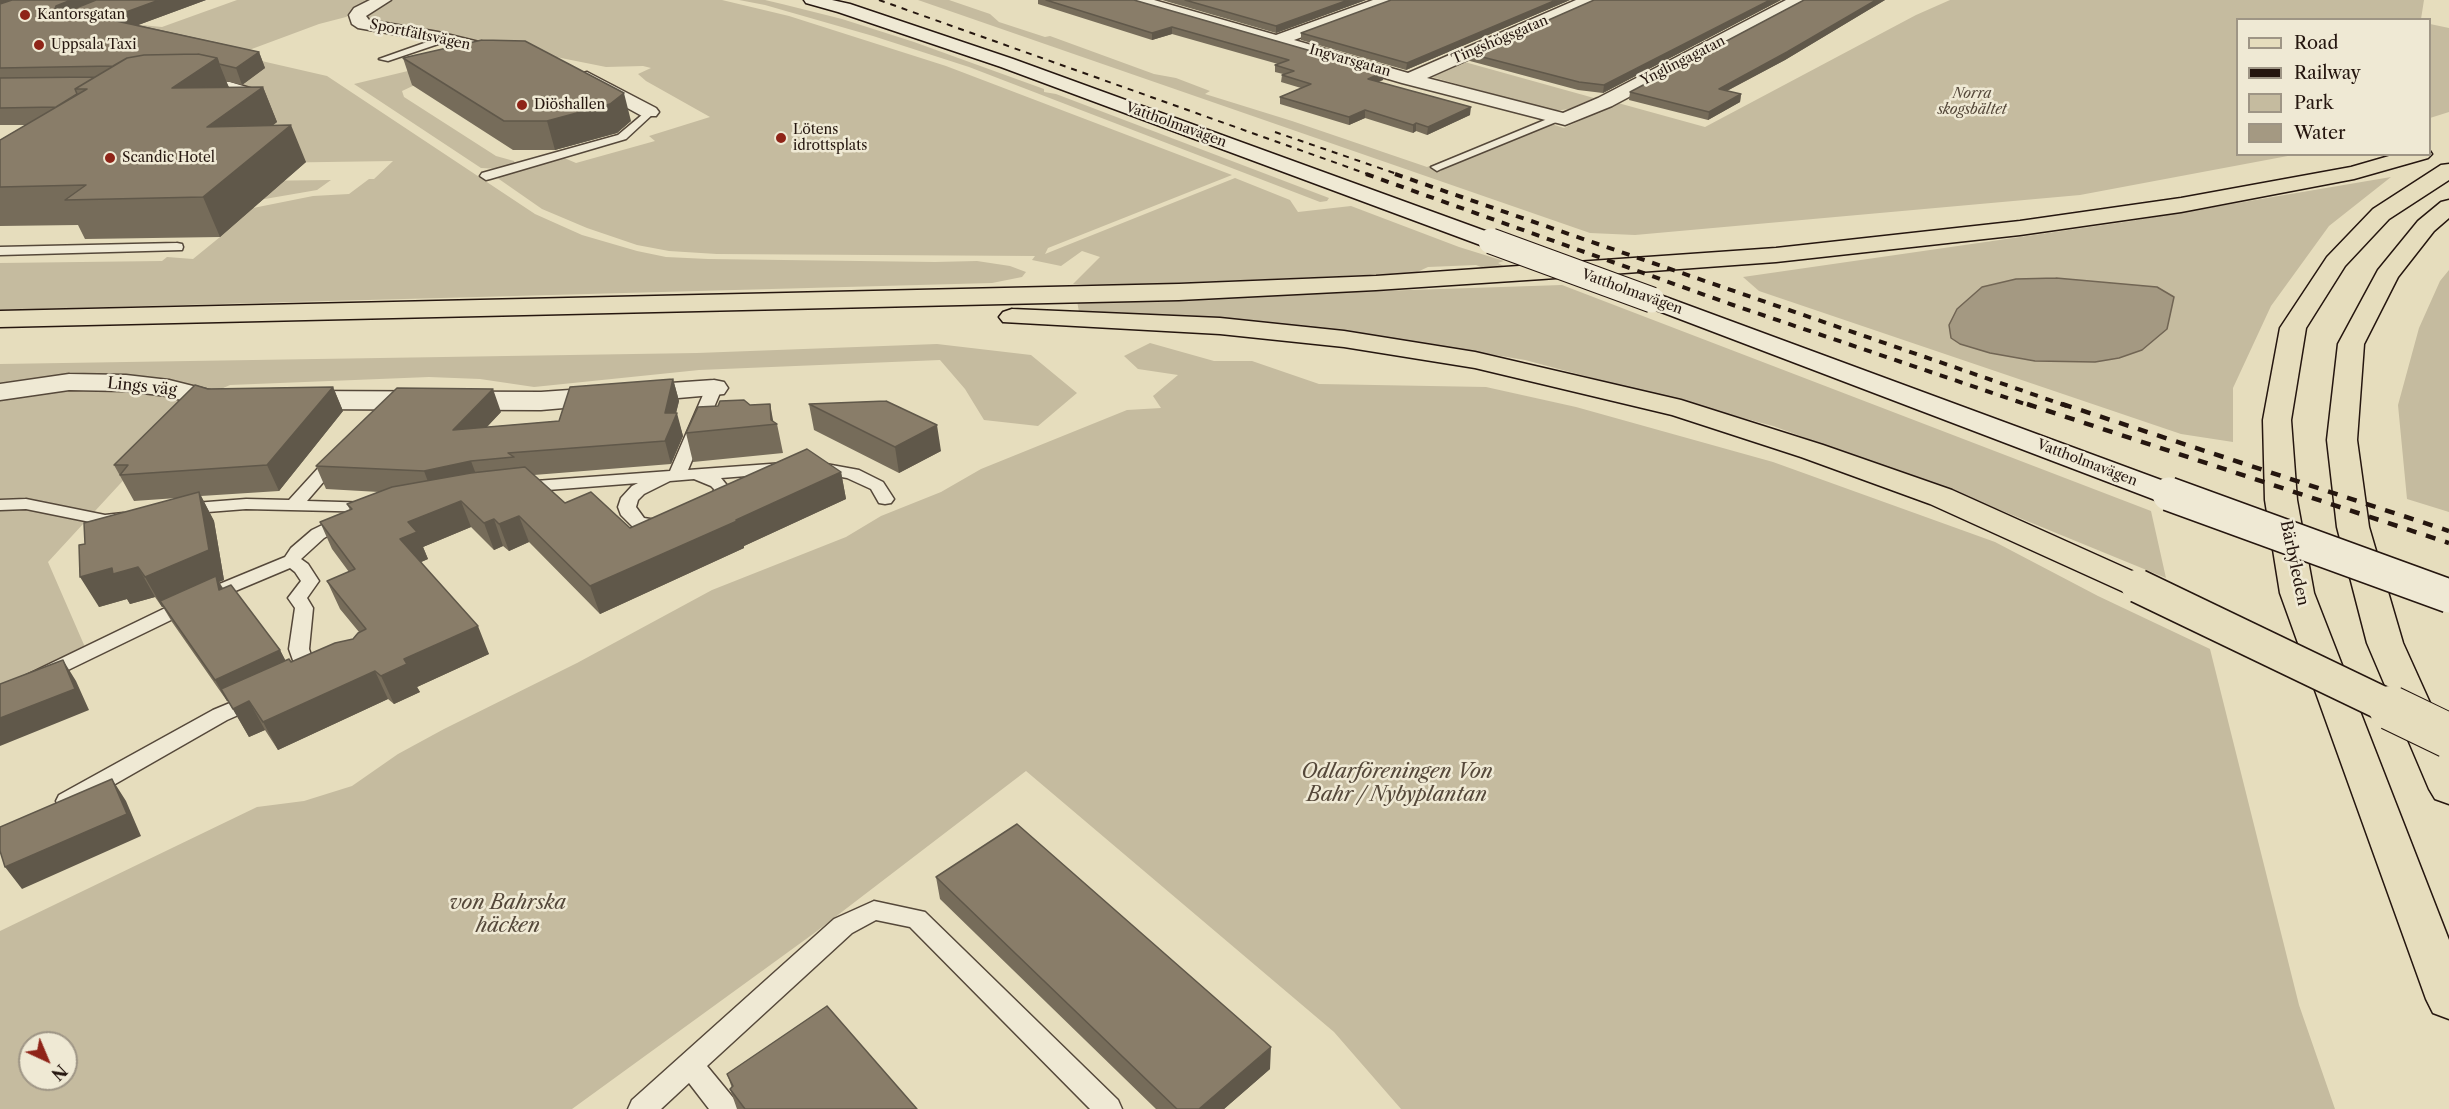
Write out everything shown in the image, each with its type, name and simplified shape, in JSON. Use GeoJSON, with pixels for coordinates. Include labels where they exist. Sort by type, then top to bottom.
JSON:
{"type":"FeatureCollection","features":[{"type":"Feature","properties":{"kind":"main road"},"geometry":{"type":"LineString","coordinates":[[0,320],[1179,292],[1376,283],[1542,272],[1776,255],[2020,228],[2192,203],[2435,157]]}},
{"type":"Feature","properties":{"kind":"main road","name":"Bärbyleden"},"geometry":{"type":"LineString","coordinates":[[2435,157],[2336,262],[2293,328],[2277,420],[2281,500],[2297,593],[2449,999]]}},
{"type":"Feature","properties":{"kind":"main road"},"geometry":{"type":"LineString","coordinates":[[2446,767],[2385,643],[2353,527],[2342,440],[2351,344],[2387,275],[2426,226],[2449,207]]}},
{"type":"Feature","properties":{"kind":"main road"},"geometry":{"type":"LineString","coordinates":[[0,339],[757,319],[1030,317],[1220,326],[1344,339],[1475,360],[1681,409],[1812,451],[1941,497],[2138,586],[2446,767]]}},
{"type":"Feature","properties":{"kind":"street","name":"Sportfältsvägen"},"geometry":{"type":"LineString","coordinates":[[383,0],[360,12],[357,15],[358,20],[364,24],[444,39],[531,60]]}},
{"type":"Feature","properties":{"kind":"street","name":"Vattholmavägen"},"geometry":{"type":"LineString","coordinates":[[812,0],[844,8],[1007,63],[2449,596]]}},
{"type":"Feature","properties":{"kind":"street","name":"Ingvarsgatan"},"geometry":{"type":"LineString","coordinates":[[1136,0],[1409,79],[1561,119]]}},
{"type":"Feature","properties":{"kind":"street"},"geometry":{"type":"LineString","coordinates":[[1161,7],[1182,0]]}},
{"type":"Feature","properties":{"kind":"street"},"geometry":{"type":"LineString","coordinates":[[1278,40],[1388,0]]}},
{"type":"Feature","properties":{"kind":"street","name":"Tingshögsgatan"},"geometry":{"type":"LineString","coordinates":[[1409,79],[1590,0]]}},
{"type":"Feature","properties":{"kind":"street","name":"Ynglingagatan"},"geometry":{"type":"LineString","coordinates":[[1561,119],[1605,102],[1799,0]]}},
{"type":"Feature","properties":{"kind":"street"},"geometry":{"type":"LineString","coordinates":[[573,70],[649,112]]}},
{"type":"Feature","properties":{"kind":"street","name":"Lings väg"},"geometry":{"type":"LineString","coordinates":[[0,392],[69,382],[126,383],[169,388],[220,402],[260,401],[382,408],[541,401],[714,388]]}},
{"type":"Feature","properties":{"kind":"lane"},"geometry":{"type":"LineString","coordinates":[[384,59],[444,39]]}},
{"type":"Feature","properties":{"kind":"lane"},"geometry":{"type":"LineString","coordinates":[[189,84],[218,84],[254,93],[246,107]]}},
{"type":"Feature","properties":{"kind":"lane"},"geometry":{"type":"LineString","coordinates":[[486,176],[621,137],[649,112]]}},
{"type":"Feature","properties":{"kind":"lane","name":"Ynglingagatan"},"geometry":{"type":"LineString","coordinates":[[1437,167],[1561,119]]}},
{"type":"Feature","properties":{"kind":"lane"},"geometry":{"type":"LineString","coordinates":[[0,251],[177,247]]}},
{"type":"Feature","properties":{"kind":"lane"},"geometry":{"type":"LineString","coordinates":[[679,524],[649,525],[638,522],[630,515],[627,507],[630,498],[638,490],[671,476],[714,388]]}},
{"type":"Feature","properties":{"kind":"lane"},"geometry":{"type":"LineString","coordinates":[[301,506],[350,443]]}},
{"type":"Feature","properties":{"kind":"lane"},"geometry":{"type":"LineString","coordinates":[[510,488],[797,467],[829,468],[853,474],[877,486],[885,499]]}},
{"type":"Feature","properties":{"kind":"lane"},"geometry":{"type":"LineString","coordinates":[[696,474],[717,482],[722,489],[722,497],[717,505],[701,516]]}},
{"type":"Feature","properties":{"kind":"lane"},"geometry":{"type":"LineString","coordinates":[[0,505],[26,504],[105,520],[144,515]]}},
{"type":"Feature","properties":{"kind":"lane"},"geometry":{"type":"LineString","coordinates":[[166,512],[210,505],[393,507]]}},
{"type":"Feature","properties":{"kind":"lane"},"geometry":{"type":"LineString","coordinates":[[301,506],[318,534]]}},
{"type":"Feature","properties":{"kind":"lane"},"geometry":{"type":"LineString","coordinates":[[0,696],[195,602],[291,561],[297,552],[318,534],[372,508]]}},
{"type":"Feature","properties":{"kind":"lane"},"geometry":{"type":"LineString","coordinates":[[291,561],[302,568],[310,581],[297,598],[304,608],[299,649],[304,663],[332,665],[292,682]]}},
{"type":"Feature","properties":{"kind":"lane"},"geometry":{"type":"LineString","coordinates":[[54,807],[220,715],[272,691]]}},
{"type":"Feature","properties":{"kind":"lane"},"geometry":{"type":"LineString","coordinates":[[642,1109],[843,926],[874,910],[917,919],[1108,1109]]}},
{"type":"Feature","properties":{"kind":"lane"},"geometry":{"type":"LineString","coordinates":[[691,1065],[724,1109]]}},
{"type":"Feature","properties":{"kind":"green space"},"geometry":{"type":"Polygon","coordinates":[[[237,0],[373,0],[346,17],[319,24],[241,53],[101,21],[162,27],[237,0]]]}},
{"type":"Feature","properties":{"kind":"green space"},"geometry":{"type":"Polygon","coordinates":[[[387,0],[722,0],[789,16],[946,66],[1232,175],[1048,248],[1045,254],[1235,178],[1290,200],[1298,212],[1351,206],[1459,247],[1504,261],[1498,263],[1507,268],[1488,270],[1476,265],[1428,267],[1415,273],[1123,285],[1073,284],[1100,257],[1082,251],[1061,266],[1032,260],[1035,256],[717,254],[669,251],[637,245],[587,228],[542,209],[496,177],[562,157],[576,163],[655,141],[649,136],[710,117],[646,81],[638,74],[651,68],[643,66],[606,67],[366,19],[370,10],[387,0]]]}},
{"type":"Feature","properties":{"kind":"green space"},"geometry":{"type":"Polygon","coordinates":[[[739,0],[765,0],[782,4],[842,19],[914,42],[1329,198],[1327,201],[1320,202],[969,67],[873,36],[765,5],[739,0]]]}},
{"type":"Feature","properties":{"kind":"green space","name":"Norra skogsbältet"},"geometry":{"type":"Polygon","coordinates":[[[918,0],[949,0],[990,14],[999,22],[1045,37],[1050,36],[1154,74],[1176,78],[1210,91],[1205,94],[1427,167],[1542,121],[1564,128],[1618,103],[1705,127],[1916,15],[1950,0],[2424,0],[2421,18],[2236,18],[2236,156],[2288,156],[2080,195],[1635,235],[1590,233],[918,0]]]}},
{"type":"Feature","properties":{"kind":"green space"},"geometry":{"type":"Polygon","coordinates":[[[2431,24],[2449,28],[2449,112],[2431,118],[2431,24]]]}},
{"type":"Feature","properties":{"kind":"green space"},"geometry":{"type":"Polygon","coordinates":[[[0,35],[170,40],[327,76],[535,214],[582,235],[637,251],[666,257],[708,259],[977,261],[1010,266],[1026,272],[1022,277],[992,283],[0,310],[0,263],[162,261],[167,257],[193,259],[220,237],[233,212],[313,196],[349,194],[369,179],[374,179],[393,161],[194,164],[251,87],[0,35]]]}},
{"type":"Feature","properties":{"kind":"green space"},"geometry":{"type":"Polygon","coordinates":[[[1461,61],[1594,98],[1569,109],[1555,111],[1428,76],[1461,61]]]}},
{"type":"Feature","properties":{"kind":"green space"},"geometry":{"type":"Polygon","coordinates":[[[412,70],[432,77],[402,91],[404,97],[496,156],[514,161],[515,165],[499,169],[481,168],[354,84],[412,70]]]}},
{"type":"Feature","properties":{"kind":"green space"},"geometry":{"type":"Polygon","coordinates":[[[2391,177],[2329,226],[2271,306],[2233,388],[2233,442],[2181,434],[1759,291],[1743,277],[2131,221],[2391,177]]]}},
{"type":"Feature","properties":{"kind":"green space"},"geometry":{"type":"Polygon","coordinates":[[[331,180],[317,190],[230,205],[162,182],[331,180]]]}},
{"type":"Feature","properties":{"kind":"green space"},"geometry":{"type":"Polygon","coordinates":[[[2449,270],[2449,512],[2407,499],[2398,405],[2419,328],[2440,281],[2449,270]]]}},
{"type":"Feature","properties":{"kind":"green space"},"geometry":{"type":"Polygon","coordinates":[[[1562,285],[2151,511],[2166,578],[1983,503],[1773,426],[1525,360],[1368,334],[1209,318],[1079,312],[1077,301],[1562,285]]]}},
{"type":"Feature","properties":{"kind":"green space"},"geometry":{"type":"Polygon","coordinates":[[[1150,343],[1214,361],[1252,361],[1319,384],[1486,387],[1576,407],[1773,462],[1995,542],[2098,596],[2210,649],[2299,1005],[2335,1109],[1401,1109],[1334,1032],[1026,771],[813,934],[572,1109],[0,1109],[0,931],[257,807],[304,801],[352,786],[398,754],[577,663],[712,590],[846,537],[881,516],[941,492],[981,469],[1127,410],[1161,408],[1153,396],[1178,375],[1138,369],[1124,356],[1150,343]]]}},
{"type":"Feature","properties":{"kind":"green space"},"geometry":{"type":"Polygon","coordinates":[[[937,344],[1031,355],[1077,393],[1038,426],[984,420],[965,389],[940,360],[699,370],[534,387],[480,379],[429,377],[230,385],[212,393],[187,386],[0,389],[0,364],[697,353],[937,344]]]}},
{"type":"Feature","properties":{"kind":"green space"},"geometry":{"type":"Polygon","coordinates":[[[56,383],[201,396],[48,562],[88,654],[0,696],[0,392],[56,383]]]}},
{"type":"Feature","properties":{"kind":"water"},"geometry":{"type":"Polygon","coordinates":[[[2056,278],[2157,287],[2174,297],[2167,329],[2142,350],[2119,358],[2095,362],[2035,361],[1990,353],[1960,344],[1951,338],[1949,325],[1957,309],[1982,287],[2016,279],[2056,278]]]}},
{"type":"Feature","properties":{"kind":"building"},"geometry":{"type":"Polygon","coordinates":[[[12,0],[71,0],[56,6],[55,9],[66,12],[96,0],[159,0],[107,19],[259,52],[236,68],[219,64],[217,58],[198,54],[144,55],[127,58],[113,66],[0,68],[0,4],[12,0]]]}},
{"type":"Feature","properties":{"kind":"building"},"geometry":{"type":"Polygon","coordinates":[[[1046,0],[1134,0],[1384,72],[1368,79],[1471,107],[1428,127],[1416,123],[1413,125],[1365,110],[1349,117],[1280,97],[1311,84],[1282,75],[1294,71],[1275,65],[1289,60],[1172,27],[1152,33],[1046,0]]]}},
{"type":"Feature","properties":{"kind":"building"},"geometry":{"type":"Polygon","coordinates":[[[1185,0],[1348,0],[1276,26],[1185,0]]]}},
{"type":"Feature","properties":{"kind":"building"},"geometry":{"type":"Polygon","coordinates":[[[1391,0],[1556,0],[1407,63],[1301,33],[1391,0]]]}},
{"type":"Feature","properties":{"kind":"building"},"geometry":{"type":"Polygon","coordinates":[[[1594,0],[1770,0],[1604,85],[1579,82],[1471,54],[1594,0]]]}},
{"type":"Feature","properties":{"kind":"building"},"geometry":{"type":"Polygon","coordinates":[[[1804,0],[1876,0],[1719,89],[1741,94],[1709,112],[1630,92],[1804,0]]]}},
{"type":"Feature","properties":{"kind":"building"},"geometry":{"type":"Polygon","coordinates":[[[482,40],[525,41],[624,93],[610,104],[547,121],[504,121],[403,58],[482,40]]]}},
{"type":"Feature","properties":{"kind":"building"},"geometry":{"type":"Polygon","coordinates":[[[198,54],[217,58],[172,88],[263,87],[207,127],[291,125],[203,197],[65,200],[86,185],[0,187],[0,140],[87,89],[75,89],[127,58],[144,55],[198,54]]]}},
{"type":"Feature","properties":{"kind":"building"},"geometry":{"type":"Polygon","coordinates":[[[95,77],[75,89],[77,94],[56,107],[0,108],[0,78],[95,77]]]}},
{"type":"Feature","properties":{"kind":"building"},"geometry":{"type":"Polygon","coordinates":[[[673,379],[665,413],[677,413],[665,441],[508,453],[514,457],[471,461],[424,471],[316,466],[397,388],[493,389],[453,430],[559,421],[570,387],[673,379]]]}},
{"type":"Feature","properties":{"kind":"building"},"geometry":{"type":"Polygon","coordinates":[[[195,385],[208,389],[333,387],[267,465],[120,475],[128,465],[114,465],[195,385]]]}},
{"type":"Feature","properties":{"kind":"building"},"geometry":{"type":"Polygon","coordinates":[[[744,400],[750,405],[770,404],[771,420],[777,424],[686,433],[698,407],[718,406],[720,401],[744,400]]]}},
{"type":"Feature","properties":{"kind":"building"},"geometry":{"type":"Polygon","coordinates":[[[886,401],[937,425],[895,447],[809,404],[886,401]]]}},
{"type":"Feature","properties":{"kind":"building"},"geometry":{"type":"Polygon","coordinates":[[[807,449],[841,472],[590,586],[519,516],[499,524],[494,519],[484,523],[461,501],[408,522],[417,532],[400,539],[478,626],[404,659],[407,664],[381,676],[375,671],[263,722],[249,701],[233,709],[221,689],[289,659],[291,662],[335,643],[353,639],[366,629],[327,581],[355,569],[320,522],[352,509],[347,504],[392,487],[471,473],[525,467],[565,503],[591,492],[630,528],[807,449]]]}},
{"type":"Feature","properties":{"kind":"building"},"geometry":{"type":"Polygon","coordinates":[[[199,492],[209,550],[145,577],[138,567],[113,574],[112,568],[80,577],[79,545],[85,544],[84,523],[199,492]]]}},
{"type":"Feature","properties":{"kind":"building"},"geometry":{"type":"Polygon","coordinates":[[[216,576],[219,590],[231,585],[280,650],[215,680],[160,601],[216,576]]]}},
{"type":"Feature","properties":{"kind":"building"},"geometry":{"type":"Polygon","coordinates":[[[63,660],[75,689],[0,718],[0,684],[63,660]]]}},
{"type":"Feature","properties":{"kind":"building"},"geometry":{"type":"Polygon","coordinates":[[[112,779],[127,814],[5,867],[0,851],[0,827],[112,779]]]}},
{"type":"Feature","properties":{"kind":"building"},"geometry":{"type":"Polygon","coordinates":[[[1017,824],[1271,1047],[1199,1109],[1177,1109],[936,877],[1017,824]]]}},
{"type":"Feature","properties":{"kind":"building"},"geometry":{"type":"Polygon","coordinates":[[[827,1006],[917,1109],[745,1109],[730,1089],[733,1086],[727,1074],[827,1006]]]}},
{"type":"Feature","properties":{"kind":"railway"},"geometry":{"type":"LineString","coordinates":[[879,0],[1370,175]]}},
{"type":"Feature","properties":{"kind":"railway"},"geometry":{"type":"LineString","coordinates":[[1275,132],[1400,175]]}},
{"type":"Feature","properties":{"kind":"railway"},"geometry":{"type":"LineString","coordinates":[[1366,174],[1733,305],[2031,406]]}},
{"type":"Feature","properties":{"kind":"railway"},"geometry":{"type":"LineString","coordinates":[[1395,174],[2067,406]]}},
{"type":"Feature","properties":{"kind":"railway"},"geometry":{"type":"LineString","coordinates":[[2027,404],[2449,543]]}},
{"type":"Feature","properties":{"kind":"railway"},"geometry":{"type":"LineString","coordinates":[[2062,404],[2449,531]]}},
{"type":"Feature","properties":{"kind":"place","name":"Kantorsgatan"},"geometry":{"type":"Point","coordinates":[25,15]}},
{"type":"Feature","properties":{"kind":"place","name":"Uppsala Taxi"},"geometry":{"type":"Point","coordinates":[39,45]}},
{"type":"Feature","properties":{"kind":"place","name":"Diöshallen"},"geometry":{"type":"Point","coordinates":[522,105]}},
{"type":"Feature","properties":{"kind":"place","name":"Lötens idrottsplats"},"geometry":{"type":"Point","coordinates":[781,138]}},
{"type":"Feature","properties":{"kind":"place","name":"Scandic Hotel"},"geometry":{"type":"Point","coordinates":[110,158]}},
{"type":"Feature","properties":{"kind":"park label","name":"Odlarföreningen Von Bahr / Nybyplantan"},"geometry":{"type":"Point","coordinates":[1397,784]}},
{"type":"Feature","properties":{"kind":"park label","name":"von Bahrska häcken"},"geometry":{"type":"Point","coordinates":[508,914]}}]}
